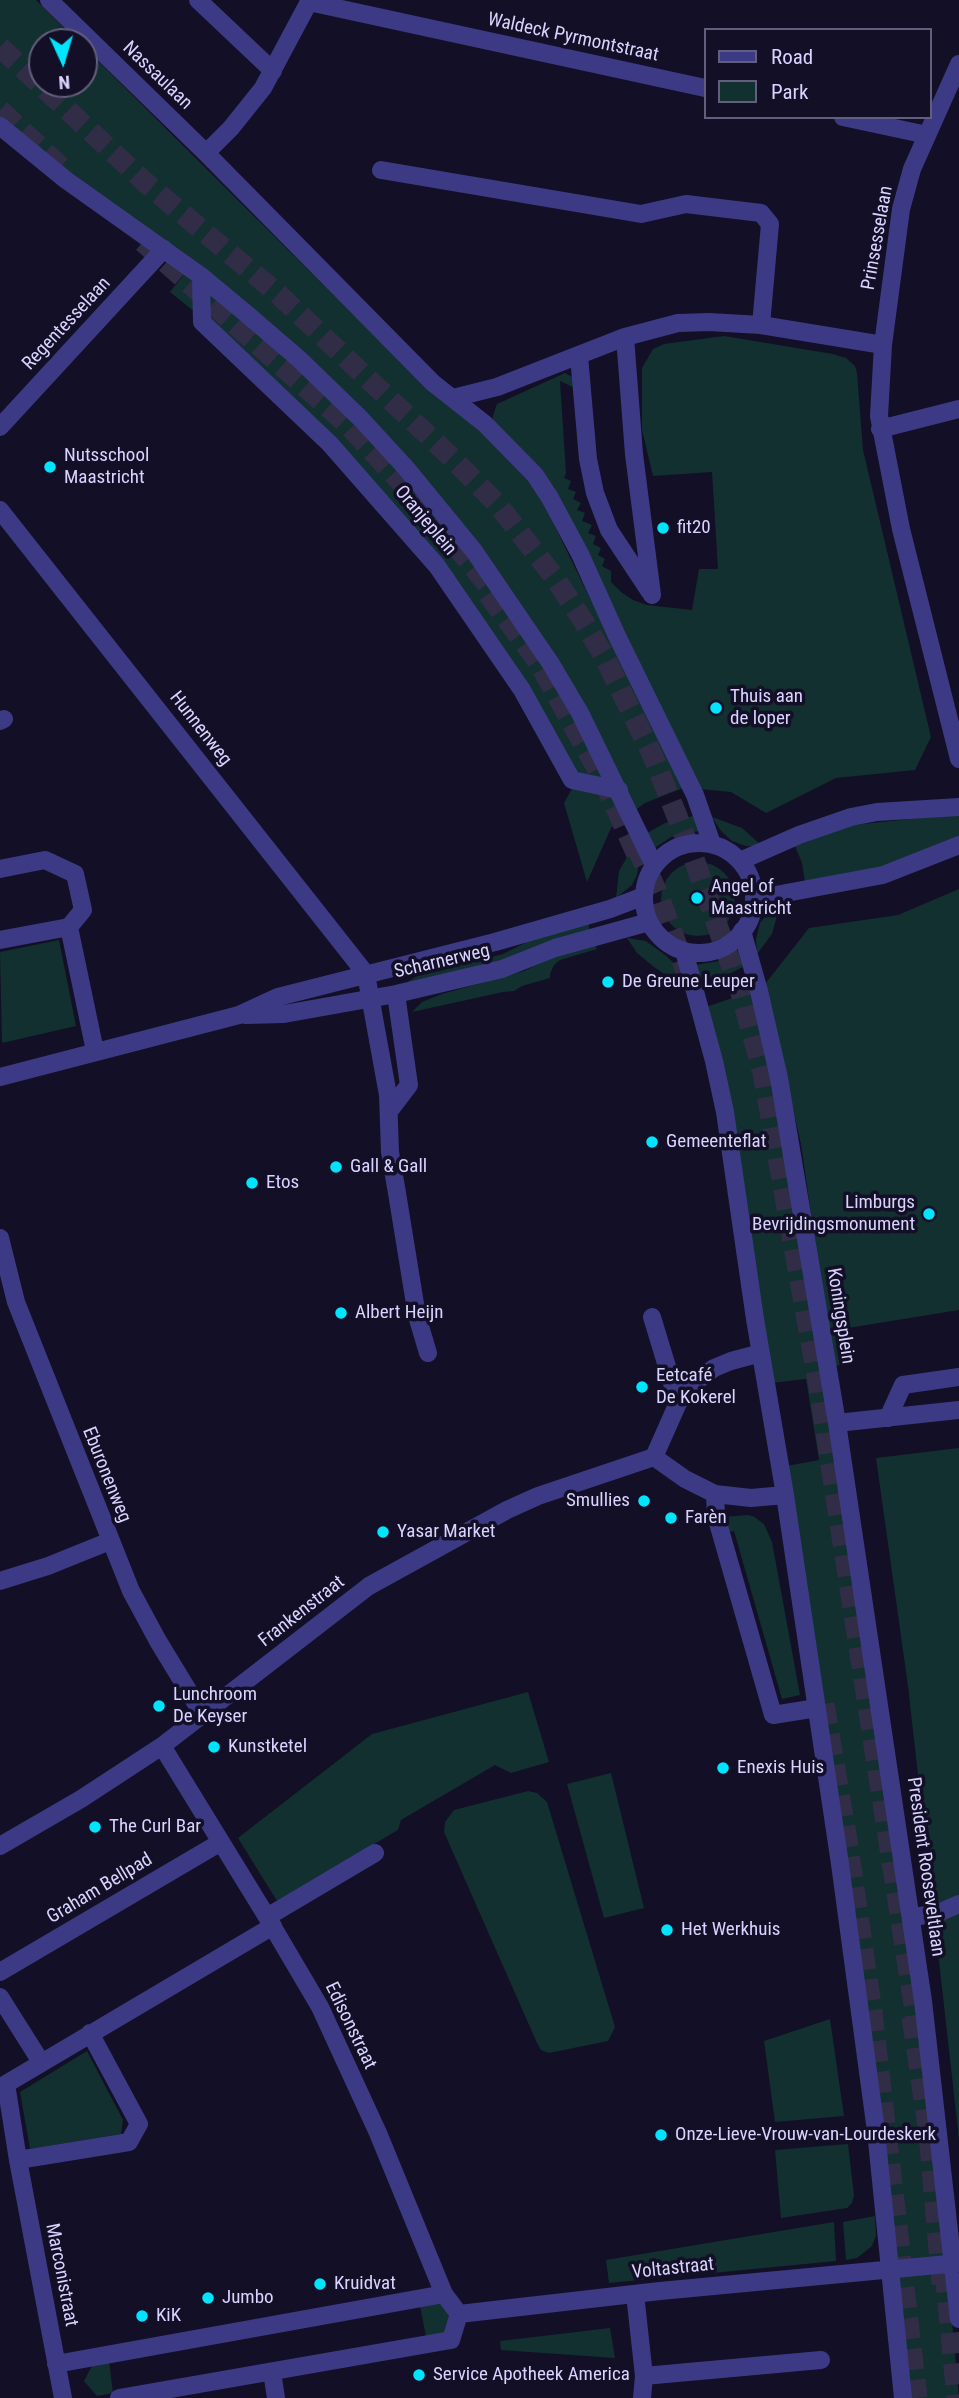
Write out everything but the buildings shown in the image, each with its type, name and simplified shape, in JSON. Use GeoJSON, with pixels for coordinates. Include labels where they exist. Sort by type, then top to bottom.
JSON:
{"type":"FeatureCollection","features":[{"type":"Feature","properties":{"kind":"street","name":"Nassaulaan"},"geometry":{"type":"LineString","coordinates":[[49,0],[206,153]]}},
{"type":"Feature","properties":{"kind":"street"},"geometry":{"type":"LineString","coordinates":[[198,0],[273,71]]}},
{"type":"Feature","properties":{"kind":"street"},"geometry":{"type":"LineString","coordinates":[[310,1],[263,88],[231,128],[206,153],[433,383],[502,440],[534,475],[566,527],[691,786],[712,844]]}},
{"type":"Feature","properties":{"kind":"street","name":"Waldeck Pyrmontstraat"},"geometry":{"type":"LineString","coordinates":[[310,1],[704,88]]}},
{"type":"Feature","properties":{"kind":"street","name":"Prinsesselaan"},"geometry":{"type":"LineString","coordinates":[[883,345],[901,209],[912,169],[959,64]]}},
{"type":"Feature","properties":{"kind":"street"},"geometry":{"type":"LineString","coordinates":[[852,119],[927,135]]}},
{"type":"Feature","properties":{"kind":"street"},"geometry":{"type":"LineString","coordinates":[[0,126],[66,180],[164,249]]}},
{"type":"Feature","properties":{"kind":"street"},"geometry":{"type":"LineString","coordinates":[[381,170],[641,214],[686,204],[761,213],[770,224],[761,325]]}},
{"type":"Feature","properties":{"kind":"street","name":"Oranjeplein"},"geometry":{"type":"LineString","coordinates":[[164,249],[201,276],[299,359],[361,419],[441,509],[513,606],[551,664],[580,713],[654,865]]}},
{"type":"Feature","properties":{"kind":"street","name":"Regentesselaan"},"geometry":{"type":"LineString","coordinates":[[0,427],[164,249]]}},
{"type":"Feature","properties":{"kind":"street","name":"Oranjeplein"},"geometry":{"type":"LineString","coordinates":[[201,276],[202,322],[330,444],[437,566],[510,672],[572,780],[619,790]]}},
{"type":"Feature","properties":{"kind":"street"},"geometry":{"type":"LineString","coordinates":[[453,398],[497,387],[625,337],[678,323],[761,325],[883,345],[880,429],[901,528],[959,759]]}},
{"type":"Feature","properties":{"kind":"street"},"geometry":{"type":"LineString","coordinates":[[579,356],[588,459],[594,493],[609,530],[653,595],[638,490],[625,337]]}},
{"type":"Feature","properties":{"kind":"street"},"geometry":{"type":"LineString","coordinates":[[880,429],[959,409]]}},
{"type":"Feature","properties":{"kind":"street","name":"Hunnenweg"},"geometry":{"type":"LineString","coordinates":[[0,510],[366,974]]}},
{"type":"Feature","properties":{"kind":"street"},"geometry":{"type":"LineString","coordinates":[[740,861],[799,835],[851,817],[959,807]]}},
{"type":"Feature","properties":{"kind":"street"},"geometry":{"type":"LineString","coordinates":[[694,843],[712,844],[728,851],[740,861],[752,883],[754,899],[752,913],[743,931],[731,943],[700,953],[684,951],[667,943],[649,922],[643,896],[646,880],[654,865],[676,848],[694,843]]}},
{"type":"Feature","properties":{"kind":"street"},"geometry":{"type":"LineString","coordinates":[[754,899],[883,875],[959,845]]}},
{"type":"Feature","properties":{"kind":"street"},"geometry":{"type":"LineString","coordinates":[[0,869],[45,860],[75,874],[83,910],[69,926],[0,940]]}},
{"type":"Feature","properties":{"kind":"street","name":"Scharnerweg"},"geometry":{"type":"LineString","coordinates":[[0,1075],[239,1014],[278,997],[495,942],[610,909],[643,896]]}},
{"type":"Feature","properties":{"kind":"street","name":"Scharnerweg"},"geometry":{"type":"LineString","coordinates":[[239,1014],[284,1014],[396,995],[502,970],[555,948],[649,922]]}},
{"type":"Feature","properties":{"kind":"street"},"geometry":{"type":"LineString","coordinates":[[69,926],[95,1051]]}},
{"type":"Feature","properties":{"kind":"street","name":"Koningsplein"},"geometry":{"type":"LineString","coordinates":[[743,931],[779,1078],[837,1423]]}},
{"type":"Feature","properties":{"kind":"street"},"geometry":{"type":"LineString","coordinates":[[684,951],[715,1061],[725,1112],[785,1495],[876,2131],[903,2398]]}},
{"type":"Feature","properties":{"kind":"street"},"geometry":{"type":"LineString","coordinates":[[366,974],[390,1110],[390,1152],[417,1316],[428,1353]]}},
{"type":"Feature","properties":{"kind":"street"},"geometry":{"type":"LineString","coordinates":[[390,1110],[409,1085],[396,995]]}},
{"type":"Feature","properties":{"kind":"street","name":"Eburonenweg"},"geometry":{"type":"LineString","coordinates":[[0,1238],[20,1314],[110,1541],[142,1611],[203,1715]]}},
{"type":"Feature","properties":{"kind":"street"},"geometry":{"type":"LineString","coordinates":[[652,1317],[678,1403]]}},
{"type":"Feature","properties":{"kind":"street"},"geometry":{"type":"LineString","coordinates":[[761,1353],[714,1368],[694,1383],[678,1403],[654,1457],[685,1479],[715,1494],[751,1499],[785,1495]]}},
{"type":"Feature","properties":{"kind":"street"},"geometry":{"type":"LineString","coordinates":[[888,1418],[903,1385],[959,1377]]}},
{"type":"Feature","properties":{"kind":"street"},"geometry":{"type":"LineString","coordinates":[[837,1423],[959,1410]]}},
{"type":"Feature","properties":{"kind":"street","name":"President Rooseveltlaan"},"geometry":{"type":"LineString","coordinates":[[837,1423],[923,2001],[956,2264],[959,2319]]}},
{"type":"Feature","properties":{"kind":"street","name":"Frankenstraat"},"geometry":{"type":"LineString","coordinates":[[2,1841],[81,1799],[162,1746],[369,1586],[416,1558],[538,1496],[654,1457]]}},
{"type":"Feature","properties":{"kind":"street"},"geometry":{"type":"LineString","coordinates":[[715,1494],[716,1516],[773,1715],[817,1708]]}},
{"type":"Feature","properties":{"kind":"street"},"geometry":{"type":"LineString","coordinates":[[0,1581],[48,1566],[110,1541]]}},
{"type":"Feature","properties":{"kind":"street","name":"Edisonstraat"},"geometry":{"type":"LineString","coordinates":[[162,1746],[320,2007],[378,2133],[444,2294],[459,2314]]}},
{"type":"Feature","properties":{"kind":"street","name":"Graham Bellpad"},"geometry":{"type":"LineString","coordinates":[[0,1972],[221,1842]]}},
{"type":"Feature","properties":{"kind":"street","name":"Marconistraat"},"geometry":{"type":"LineString","coordinates":[[63,2398],[6,2084],[375,1853]]}},
{"type":"Feature","properties":{"kind":"street"},"geometry":{"type":"LineString","coordinates":[[911,1917],[936,1914],[959,1904]]}},
{"type":"Feature","properties":{"kind":"street"},"geometry":{"type":"LineString","coordinates":[[0,1997],[41,2062]]}},
{"type":"Feature","properties":{"kind":"street"},"geometry":{"type":"LineString","coordinates":[[18,2160],[129,2142],[139,2124],[90,2033]]}},
{"type":"Feature","properties":{"kind":"street","name":"Voltastraat"},"geometry":{"type":"LineString","coordinates":[[459,2314],[635,2294],[956,2264]]}},
{"type":"Feature","properties":{"kind":"street"},"geometry":{"type":"LineString","coordinates":[[56,2364],[444,2294]]}},
{"type":"Feature","properties":{"kind":"street"},"geometry":{"type":"LineString","coordinates":[[635,2294],[644,2376],[642,2398]]}},
{"type":"Feature","properties":{"kind":"street"},"geometry":{"type":"LineString","coordinates":[[119,2398],[451,2340],[459,2314]]}},
{"type":"Feature","properties":{"kind":"street"},"geometry":{"type":"LineString","coordinates":[[644,2376],[821,2360]]}},
{"type":"Feature","properties":{"kind":"street"},"geometry":{"type":"LineString","coordinates":[[272,2372],[276,2398]]}},
{"type":"Feature","properties":{"kind":"green space"},"geometry":{"type":"Polygon","coordinates":[[[0,0],[36,0],[64,28],[28,28],[28,98],[98,98],[98,61],[430,391],[499,444],[534,484],[683,788],[645,803],[611,828],[587,882],[564,803],[574,785],[494,636],[212,326],[170,292],[192,264],[0,120],[0,0]]]}},
{"type":"Feature","properties":{"kind":"green space"},"geometry":{"type":"Polygon","coordinates":[[[724,336],[833,354],[846,358],[855,366],[863,450],[931,737],[915,770],[836,778],[766,813],[731,792],[699,789],[566,517],[493,421],[497,404],[565,373],[572,377],[577,389],[560,381],[566,473],[564,478],[571,481],[568,489],[576,492],[573,499],[581,503],[577,510],[585,513],[582,521],[592,525],[588,533],[596,536],[593,544],[601,548],[598,555],[605,559],[602,566],[611,571],[611,582],[633,600],[647,605],[692,610],[699,569],[718,569],[712,472],[653,476],[642,430],[642,368],[653,349],[664,344],[724,336]]]}},
{"type":"Feature","properties":{"kind":"green space"},"geometry":{"type":"Polygon","coordinates":[[[959,814],[959,837],[885,866],[805,882],[802,863],[795,846],[853,825],[959,814]]]}},
{"type":"Feature","properties":{"kind":"green space"},"geometry":{"type":"Polygon","coordinates":[[[693,816],[699,831],[671,837],[653,849],[647,833],[665,823],[693,816]]]}},
{"type":"Feature","properties":{"kind":"green space"},"geometry":{"type":"Polygon","coordinates":[[[712,817],[742,828],[762,846],[746,846],[732,841],[712,817]]]}},
{"type":"Feature","properties":{"kind":"green space"},"geometry":{"type":"Polygon","coordinates":[[[634,845],[639,862],[637,875],[632,885],[616,898],[619,871],[634,845]]]}},
{"type":"Feature","properties":{"kind":"green space"},"geometry":{"type":"Polygon","coordinates":[[[698,862],[712,865],[724,873],[732,885],[735,899],[732,913],[724,925],[712,933],[698,936],[684,933],[672,925],[664,913],[661,899],[664,885],[672,873],[684,865],[698,862]]]}},
{"type":"Feature","properties":{"kind":"green space"},"geometry":{"type":"Polygon","coordinates":[[[959,889],[959,1310],[848,1328],[852,1364],[833,1366],[801,1144],[765,984],[809,928],[898,915],[959,889]]]}},
{"type":"Feature","properties":{"kind":"green space"},"geometry":{"type":"Polygon","coordinates":[[[780,905],[772,934],[757,954],[756,939],[760,923],[770,911],[780,905]]]}},
{"type":"Feature","properties":{"kind":"green space"},"geometry":{"type":"Polygon","coordinates":[[[588,922],[590,931],[518,960],[401,986],[417,976],[503,954],[533,939],[588,922]]]}},
{"type":"Feature","properties":{"kind":"green space"},"geometry":{"type":"Polygon","coordinates":[[[627,938],[646,941],[665,955],[675,964],[681,978],[663,973],[654,967],[637,953],[627,938]]]}},
{"type":"Feature","properties":{"kind":"green space"},"geometry":{"type":"Polygon","coordinates":[[[59,940],[76,1026],[2,1043],[0,952],[59,940]]]}},
{"type":"Feature","properties":{"kind":"green space"},"geometry":{"type":"Polygon","coordinates":[[[594,943],[597,949],[560,960],[554,965],[550,978],[514,991],[412,1012],[422,1002],[442,994],[524,971],[558,954],[594,943]]]}},
{"type":"Feature","properties":{"kind":"green space"},"geometry":{"type":"Polygon","coordinates":[[[740,949],[745,966],[723,977],[699,980],[695,965],[719,961],[740,949]]]}},
{"type":"Feature","properties":{"kind":"green space"},"geometry":{"type":"Polygon","coordinates":[[[753,991],[774,1073],[836,1463],[916,2001],[947,2267],[959,2398],[910,2398],[786,1466],[819,1460],[806,1379],[771,1383],[706,1007],[753,991]]]}},
{"type":"Feature","properties":{"kind":"green space"},"geometry":{"type":"Polygon","coordinates":[[[959,1448],[959,2139],[908,1686],[876,1458],[959,1448]]]}},
{"type":"Feature","properties":{"kind":"green space"},"geometry":{"type":"Polygon","coordinates":[[[747,1515],[764,1524],[772,1542],[800,1695],[782,1699],[734,1531],[728,1532],[723,1517],[747,1515]]]}},
{"type":"Feature","properties":{"kind":"green space"},"geometry":{"type":"Polygon","coordinates":[[[528,1692],[549,1762],[511,1773],[495,1765],[401,1820],[398,1830],[277,1901],[238,1838],[372,1734],[528,1692]]]}},
{"type":"Feature","properties":{"kind":"green space"},"geometry":{"type":"Polygon","coordinates":[[[611,1773],[644,1908],[604,1918],[567,1784],[611,1773]]]}},
{"type":"Feature","properties":{"kind":"green space"},"geometry":{"type":"Polygon","coordinates":[[[528,1791],[537,1793],[547,1802],[615,2027],[608,2041],[549,2053],[541,2050],[537,2043],[444,1832],[445,1822],[454,1810],[528,1791]]]}},
{"type":"Feature","properties":{"kind":"green space"},"geometry":{"type":"Polygon","coordinates":[[[830,2019],[844,2116],[775,2122],[764,2041],[830,2019]]]}},
{"type":"Feature","properties":{"kind":"green space"},"geometry":{"type":"Polygon","coordinates":[[[87,2051],[123,2120],[121,2134],[30,2149],[20,2092],[87,2051]]]}},
{"type":"Feature","properties":{"kind":"green space"},"geometry":{"type":"Polygon","coordinates":[[[848,2144],[854,2195],[852,2203],[847,2208],[781,2218],[775,2150],[848,2144]]]}},
{"type":"Feature","properties":{"kind":"green space"},"geometry":{"type":"Polygon","coordinates":[[[875,2216],[876,2236],[872,2246],[857,2258],[846,2260],[843,2222],[875,2216]]]}},
{"type":"Feature","properties":{"kind":"green space"},"geometry":{"type":"Polygon","coordinates":[[[834,2222],[836,2261],[609,2283],[606,2260],[834,2222]]]}},
{"type":"Feature","properties":{"kind":"green space"},"geometry":{"type":"Polygon","coordinates":[[[441,2303],[453,2318],[448,2337],[427,2341],[420,2306],[441,2303]]]}},
{"type":"Feature","properties":{"kind":"green space"},"geometry":{"type":"Polygon","coordinates":[[[610,2328],[615,2358],[501,2350],[500,2341],[610,2328]]]}},
{"type":"Feature","properties":{"kind":"green space"},"geometry":{"type":"Polygon","coordinates":[[[109,2361],[113,2393],[97,2396],[84,2381],[93,2364],[109,2361]]]}},
{"type":"Feature","properties":{"kind":"tunnel"},"geometry":{"type":"LineString","coordinates":[[0,47],[147,184],[278,294],[498,505],[555,578],[582,619],[604,656],[653,756],[694,859],[741,993],[763,1073],[819,1387],[918,2031]]}},
{"type":"Feature","properties":{"kind":"tunnel"},"geometry":{"type":"LineString","coordinates":[[0,110],[62,168]]}},
{"type":"Feature","properties":{"kind":"tunnel"},"geometry":{"type":"LineString","coordinates":[[143,242],[349,426],[431,515],[500,600]]}},
{"type":"Feature","properties":{"kind":"tunnel"},"geometry":{"type":"LineString","coordinates":[[488,594],[539,663],[605,783],[638,857]]}},
{"type":"Feature","properties":{"kind":"tunnel"},"geometry":{"type":"LineString","coordinates":[[636,845],[660,899],[686,971]]}},
{"type":"Feature","properties":{"kind":"tunnel"},"geometry":{"type":"LineString","coordinates":[[824,1704],[872,2012],[917,2398]]}},
{"type":"Feature","properties":{"kind":"tunnel"},"geometry":{"type":"LineString","coordinates":[[912,2017],[929,2134],[942,2284]]}},
{"type":"Feature","properties":{"kind":"tunnel"},"geometry":{"type":"LineString","coordinates":[[945,2271],[957,2398]]}},
{"type":"Feature","properties":{"kind":"place","name":"Nutsschool Maastricht"},"geometry":{"type":"Point","coordinates":[50,467]}},
{"type":"Feature","properties":{"kind":"place","name":"fit20"},"geometry":{"type":"Point","coordinates":[663,528]}},
{"type":"Feature","properties":{"kind":"place","name":"Thuis aan de loper"},"geometry":{"type":"Point","coordinates":[716,708]}},
{"type":"Feature","properties":{"kind":"place","name":"Angel of Maastricht"},"geometry":{"type":"Point","coordinates":[697,898]}},
{"type":"Feature","properties":{"kind":"place","name":"De Greune Leuper"},"geometry":{"type":"Point","coordinates":[608,982]}},
{"type":"Feature","properties":{"kind":"place","name":"Gemeenteflat"},"geometry":{"type":"Point","coordinates":[652,1142]}},
{"type":"Feature","properties":{"kind":"place","name":"Gall & Gall"},"geometry":{"type":"Point","coordinates":[336,1167]}},
{"type":"Feature","properties":{"kind":"place","name":"Etos"},"geometry":{"type":"Point","coordinates":[252,1183]}},
{"type":"Feature","properties":{"kind":"place","name":"Limburgs Bevrijdingsmonument"},"geometry":{"type":"Point","coordinates":[929,1214]}},
{"type":"Feature","properties":{"kind":"place","name":"Albert Heijn"},"geometry":{"type":"Point","coordinates":[341,1313]}},
{"type":"Feature","properties":{"kind":"place","name":"Eetcafé De Kokerel"},"geometry":{"type":"Point","coordinates":[642,1387]}},
{"type":"Feature","properties":{"kind":"place","name":"Smullies"},"geometry":{"type":"Point","coordinates":[644,1501]}},
{"type":"Feature","properties":{"kind":"place","name":"Farèn"},"geometry":{"type":"Point","coordinates":[671,1518]}},
{"type":"Feature","properties":{"kind":"place","name":"Yasar Market"},"geometry":{"type":"Point","coordinates":[383,1532]}},
{"type":"Feature","properties":{"kind":"place","name":"Lunchroom De Keyser"},"geometry":{"type":"Point","coordinates":[159,1706]}},
{"type":"Feature","properties":{"kind":"place","name":"Kunstketel"},"geometry":{"type":"Point","coordinates":[214,1747]}},
{"type":"Feature","properties":{"kind":"place","name":"Enexis Huis"},"geometry":{"type":"Point","coordinates":[723,1768]}},
{"type":"Feature","properties":{"kind":"place","name":"The Curl Bar"},"geometry":{"type":"Point","coordinates":[95,1827]}},
{"type":"Feature","properties":{"kind":"place","name":"Het Werkhuis"},"geometry":{"type":"Point","coordinates":[667,1930]}},
{"type":"Feature","properties":{"kind":"place","name":"Onze-Lieve-Vrouw-van-Lourdeskerk"},"geometry":{"type":"Point","coordinates":[661,2135]}},
{"type":"Feature","properties":{"kind":"place","name":"Kruidvat"},"geometry":{"type":"Point","coordinates":[320,2284]}},
{"type":"Feature","properties":{"kind":"place","name":"Jumbo"},"geometry":{"type":"Point","coordinates":[208,2298]}},
{"type":"Feature","properties":{"kind":"place","name":"KiK"},"geometry":{"type":"Point","coordinates":[142,2316]}},
{"type":"Feature","properties":{"kind":"place","name":"Service Apotheek America"},"geometry":{"type":"Point","coordinates":[419,2375]}}]}
